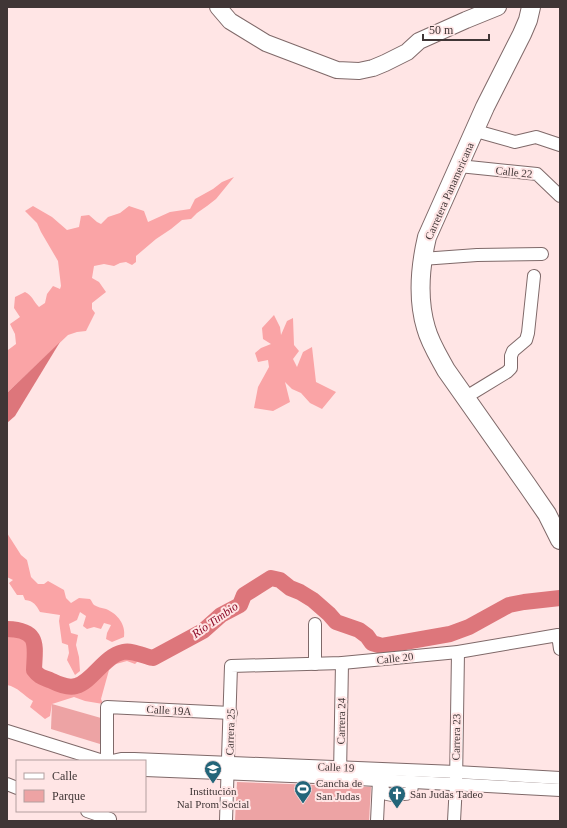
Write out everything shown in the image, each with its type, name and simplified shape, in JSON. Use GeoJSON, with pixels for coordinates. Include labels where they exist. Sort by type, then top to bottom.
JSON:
{"type":"FeatureCollection","features":[{"type":"Feature","properties":{"kind":"highway","name":"Carretera Panamericana"},"geometry":{"type":"LineString","coordinates":[[531,7],[528,20],[522,34],[485,107],[476,131],[427,237],[422,259],[422,307],[426,329],[438,357],[547,514],[560,540]]}},
{"type":"Feature","properties":{"kind":"main road"},"geometry":{"type":"LineString","coordinates":[[218,7],[230,21],[266,43],[337,70],[359,71],[373,68],[385,63],[407,52],[419,41],[498,7]]}},
{"type":"Feature","properties":{"kind":"street"},"geometry":{"type":"LineString","coordinates":[[476,131],[515,142],[536,137],[560,145]]}},
{"type":"Feature","properties":{"kind":"street","name":"Calle 22"},"geometry":{"type":"LineString","coordinates":[[459,166],[536,174],[560,196]]}},
{"type":"Feature","properties":{"kind":"street"},"geometry":{"type":"LineString","coordinates":[[422,259],[477,255],[542,254]]}},
{"type":"Feature","properties":{"kind":"street"},"geometry":{"type":"LineString","coordinates":[[466,397],[511,368],[511,356],[513,351],[526,340],[528,333],[534,276]]}},
{"type":"Feature","properties":{"kind":"street"},"geometry":{"type":"LineString","coordinates":[[314,664],[315,624]]}},
{"type":"Feature","properties":{"kind":"street","name":"Calle 20"},"geometry":{"type":"LineString","coordinates":[[231,666],[342,664],[458,652],[558,636],[560,649]]}},
{"type":"Feature","properties":{"kind":"street","name":"Carrera 23"},"geometry":{"type":"LineString","coordinates":[[454,821],[458,652]]}},
{"type":"Feature","properties":{"kind":"street","name":"Carrera 24"},"geometry":{"type":"LineString","coordinates":[[340,772],[342,664]]}},
{"type":"Feature","properties":{"kind":"street","name":"Carrera 25"},"geometry":{"type":"LineString","coordinates":[[226,821],[231,714],[231,666]]}},
{"type":"Feature","properties":{"kind":"street","name":"Calle 19A"},"geometry":{"type":"LineString","coordinates":[[107,760],[107,707],[231,714]]}},
{"type":"Feature","properties":{"kind":"street"},"geometry":{"type":"LineString","coordinates":[[7,731],[100,760]]}},
{"type":"Feature","properties":{"kind":"street","name":"Calle 19"},"geometry":{"type":"LineString","coordinates":[[116,760],[144,760]]}},
{"type":"Feature","properties":{"kind":"street","name":"Calle 19"},"geometry":{"type":"LineString","coordinates":[[146,760],[229,769]]}},
{"type":"Feature","properties":{"kind":"street","name":"Calle 19"},"geometry":{"type":"LineString","coordinates":[[146,770],[229,769],[340,772],[456,778],[560,778]]}},
{"type":"Feature","properties":{"kind":"street","name":"Calle 19"},"geometry":{"type":"LineString","coordinates":[[340,772],[381,780],[412,782],[456,778],[560,790]]}},
{"type":"Feature","properties":{"kind":"street"},"geometry":{"type":"LineString","coordinates":[[381,780],[383,791],[387,794],[398,795],[408,794],[412,790],[412,782]]}},
{"type":"Feature","properties":{"kind":"street"},"geometry":{"type":"LineString","coordinates":[[376,821],[381,780]]}},
{"type":"Feature","properties":{"kind":"street"},"geometry":{"type":"LineString","coordinates":[[91,812],[110,817]]}},
{"type":"Feature","properties":{"kind":"green space"},"geometry":{"type":"Polygon","coordinates":[[[52,704],[101,718],[100,744],[51,729],[52,704]]]}},
{"type":"Feature","properties":{"kind":"green space","name":"Cancha de San Judas"},"geometry":{"type":"Polygon","coordinates":[[[237,782],[371,787],[369,821],[235,821],[237,782]]]}},
{"type":"Feature","properties":{"kind":"shaded area"},"geometry":{"type":"Polygon","coordinates":[[[234,177],[216,199],[191,219],[182,220],[156,239],[136,256],[136,262],[132,265],[126,262],[114,266],[104,264],[94,266],[92,278],[99,282],[106,292],[92,303],[92,309],[95,313],[86,331],[68,335],[7,393],[8,350],[16,344],[15,334],[10,324],[20,317],[14,308],[15,297],[25,292],[39,307],[45,303],[47,294],[53,286],[60,289],[61,286],[58,261],[37,223],[25,211],[33,206],[52,217],[67,230],[79,227],[81,216],[89,215],[101,224],[108,217],[120,213],[129,206],[144,211],[148,222],[170,212],[190,209],[195,199],[222,182],[234,177]]]}},
{"type":"Feature","properties":{"kind":"shaded area"},"geometry":{"type":"Polygon","coordinates":[[[274,315],[280,327],[281,335],[287,321],[293,318],[294,345],[299,351],[293,359],[297,367],[303,352],[312,347],[316,382],[336,392],[322,409],[310,403],[301,393],[292,389],[285,382],[290,402],[273,411],[254,408],[258,387],[269,367],[268,360],[258,362],[255,353],[261,348],[271,344],[263,339],[262,328],[274,315]]]}},
{"type":"Feature","properties":{"kind":"shaded area"},"geometry":{"type":"Polygon","coordinates":[[[60,342],[15,416],[7,423],[7,393],[60,342]]]}},
{"type":"Feature","properties":{"kind":"shaded area"},"geometry":{"type":"Polygon","coordinates":[[[7,533],[21,555],[27,560],[31,577],[38,584],[44,584],[48,581],[64,590],[66,598],[71,603],[79,598],[90,599],[94,605],[106,609],[114,614],[120,620],[124,628],[124,637],[112,642],[106,639],[111,625],[104,623],[101,629],[94,627],[87,629],[83,626],[86,616],[80,612],[77,620],[69,624],[71,633],[78,635],[76,645],[80,671],[75,675],[67,660],[69,653],[68,645],[62,643],[59,621],[60,615],[40,612],[31,601],[25,600],[23,595],[17,595],[9,583],[13,580],[7,577],[7,533]]]}},
{"type":"Feature","properties":{"kind":"shaded area"},"geometry":{"type":"Polygon","coordinates":[[[7,632],[20,632],[31,639],[33,654],[30,664],[30,672],[42,681],[62,689],[74,690],[81,688],[95,677],[108,662],[123,653],[131,653],[141,658],[135,664],[127,661],[116,664],[109,670],[101,699],[103,704],[85,701],[74,697],[52,704],[50,716],[45,719],[30,707],[33,701],[18,690],[7,685],[7,632]]]}},
{"type":"Feature","properties":{"kind":"waterway","name":"Río Timbio"},"geometry":{"type":"LineString","coordinates":[[7,629],[25,632],[33,640],[35,646],[34,670],[38,675],[60,684],[76,686],[82,684],[116,654],[130,652],[153,658],[203,631],[221,615],[240,605],[244,595],[271,578],[280,580],[290,588],[313,600],[336,622],[359,630],[367,636],[372,643],[382,646],[450,634],[469,627],[509,605],[560,598]]}},
{"type":"Feature","properties":{"kind":"place","name":"Institución Nal Prom Social"},"geometry":{"type":"Point","coordinates":[213,784]}},
{"type":"Feature","properties":{"kind":"place","name":"Cancha de San Judas"},"geometry":{"type":"Point","coordinates":[303,804]}},
{"type":"Feature","properties":{"kind":"place","name":"San Judas Tadeo"},"geometry":{"type":"Point","coordinates":[397,809]}}]}
